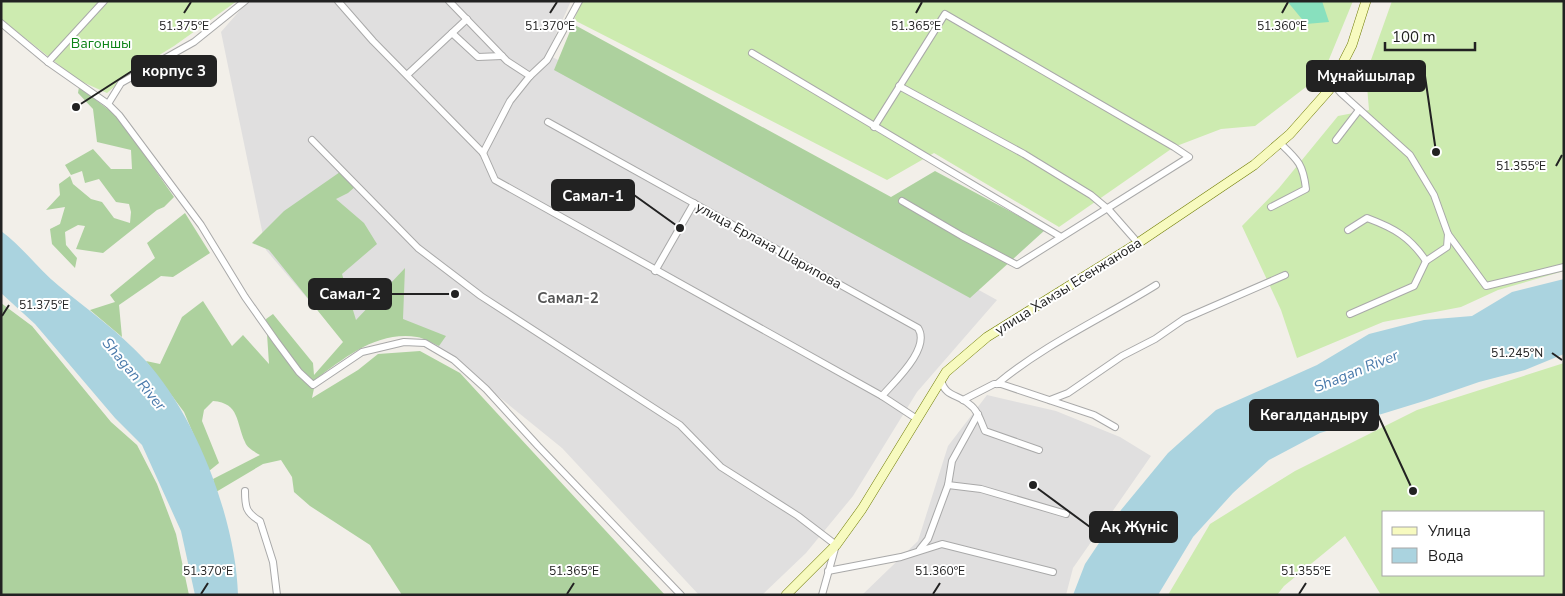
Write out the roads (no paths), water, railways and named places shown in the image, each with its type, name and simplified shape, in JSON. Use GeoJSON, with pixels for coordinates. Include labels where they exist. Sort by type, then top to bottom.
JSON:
{"type":"FeatureCollection","features":[{"type":"Feature","properties":{"kind":"street"},"geometry":{"type":"LineString","coordinates":[[48,62],[104,1]]}},
{"type":"Feature","properties":{"kind":"street"},"geometry":{"type":"LineString","coordinates":[[108,104],[121,83],[194,42],[245,1]]}},
{"type":"Feature","properties":{"kind":"street"},"geometry":{"type":"LineString","coordinates":[[338,1],[406,75],[483,153],[495,180],[882,396],[917,418]]}},
{"type":"Feature","properties":{"kind":"street"},"geometry":{"type":"LineString","coordinates":[[449,1],[502,56],[530,76]]}},
{"type":"Feature","properties":{"kind":"street"},"geometry":{"type":"LineString","coordinates":[[483,153],[510,101],[530,76],[547,60],[579,1]]}},
{"type":"Feature","properties":{"kind":"street","name":"улица Хамзы Есенжанова"},"geometry":{"type":"LineString","coordinates":[[786,595],[836,545],[884,476],[940,380],[968,351],[987,337],[1138,243],[1254,165],[1280,143],[1310,114],[1333,84],[1352,44],[1366,1]]}},
{"type":"Feature","properties":{"kind":"street"},"geometry":{"type":"LineString","coordinates":[[874,126],[945,14],[1174,147],[1189,158],[1017,265],[902,201]]}},
{"type":"Feature","properties":{"kind":"street"},"geometry":{"type":"LineString","coordinates":[[406,75],[467,20]]}},
{"type":"Feature","properties":{"kind":"street"},"geometry":{"type":"LineString","coordinates":[[1,23],[48,62],[108,104],[119,115],[201,225],[245,297],[276,341],[299,372],[313,385],[362,352],[383,345],[404,342],[426,344],[447,356],[486,389],[681,595]]}},
{"type":"Feature","properties":{"kind":"street"},"geometry":{"type":"LineString","coordinates":[[452,33],[478,57],[502,56]]}},
{"type":"Feature","properties":{"kind":"street"},"geometry":{"type":"LineString","coordinates":[[752,53],[1062,237]]}},
{"type":"Feature","properties":{"kind":"street"},"geometry":{"type":"LineString","coordinates":[[1333,84],[1410,155],[1434,195],[1448,234],[1486,286],[1564,267]]}},
{"type":"Feature","properties":{"kind":"street"},"geometry":{"type":"LineString","coordinates":[[899,86],[1024,154],[1091,195],[1108,210],[1138,243]]}},
{"type":"Feature","properties":{"kind":"street"},"geometry":{"type":"LineString","coordinates":[[1336,140],[1360,110]]}},
{"type":"Feature","properties":{"kind":"street","name":"улица Ерлана Шарипова"},"geometry":{"type":"LineString","coordinates":[[548,122],[918,328],[922,340],[920,347],[904,371],[882,396]]}},
{"type":"Feature","properties":{"kind":"street"},"geometry":{"type":"LineString","coordinates":[[312,140],[418,248],[481,296],[680,425],[721,467],[798,516],[836,545],[822,595]]}},
{"type":"Feature","properties":{"kind":"street"},"geometry":{"type":"LineString","coordinates":[[1271,207],[1306,189],[1304,171],[1299,160],[1280,143]]}},
{"type":"Feature","properties":{"kind":"street"},"geometry":{"type":"LineString","coordinates":[[655,271],[694,203]]}},
{"type":"Feature","properties":{"kind":"street"},"geometry":{"type":"LineString","coordinates":[[1348,230],[1367,218],[1387,225],[1413,242],[1426,261]]}},
{"type":"Feature","properties":{"kind":"street"},"geometry":{"type":"LineString","coordinates":[[1350,314],[1414,286],[1426,261],[1447,248],[1448,234]]}},
{"type":"Feature","properties":{"kind":"street"},"geometry":{"type":"LineString","coordinates":[[1050,400],[1068,393],[1122,356],[1155,339],[1184,319],[1284,275]]}},
{"type":"Feature","properties":{"kind":"street"},"geometry":{"type":"LineString","coordinates":[[963,400],[997,384],[1016,368],[1092,321],[1122,307],[1156,285]]}},
{"type":"Feature","properties":{"kind":"street"},"geometry":{"type":"LineString","coordinates":[[940,380],[943,388],[950,395],[969,403],[978,414],[985,431],[1039,450]]}},
{"type":"Feature","properties":{"kind":"street"},"geometry":{"type":"LineString","coordinates":[[997,384],[1094,415],[1115,427]]}},
{"type":"Feature","properties":{"kind":"street"},"geometry":{"type":"LineString","coordinates":[[918,551],[928,539],[948,485],[952,461],[978,414]]}},
{"type":"Feature","properties":{"kind":"street"},"geometry":{"type":"LineString","coordinates":[[948,485],[981,489],[1066,514]]}},
{"type":"Feature","properties":{"kind":"street"},"geometry":{"type":"LineString","coordinates":[[245,491],[245,508],[251,516],[260,521],[273,562],[277,595]]}},
{"type":"Feature","properties":{"kind":"street"},"geometry":{"type":"LineString","coordinates":[[828,571],[845,570],[942,544],[1053,572]]}},
{"type":"Feature","properties":{"kind":"water","name":"Shagan River"},"geometry":{"type":"Polygon","coordinates":[[[1,231],[51,279],[125,340],[164,383],[181,409],[210,470],[221,502],[236,566],[238,595],[195,595],[181,531],[142,445],[115,418],[35,324],[1,293],[1,231]]]}},
{"type":"Feature","properties":{"kind":"water","name":"Shagan River"},"geometry":{"type":"Polygon","coordinates":[[[1564,279],[1564,354],[1525,370],[1479,382],[1320,433],[1269,460],[1233,493],[1193,537],[1158,595],[1073,595],[1085,564],[1121,510],[1168,453],[1216,410],[1317,365],[1369,334],[1424,320],[1472,316],[1512,292],[1564,279]]]}},
{"type":"Feature","properties":{"kind":"place","name":"корпус 3"},"geometry":{"type":"Point","coordinates":[76,107]}},
{"type":"Feature","properties":{"kind":"place","name":"Мұнайшылар"},"geometry":{"type":"Point","coordinates":[1436,152]}},
{"type":"Feature","properties":{"kind":"place","name":"Самал-1"},"geometry":{"type":"Point","coordinates":[680,228]}},
{"type":"Feature","properties":{"kind":"place","name":"Самал-2"},"geometry":{"type":"Point","coordinates":[455,294]}},
{"type":"Feature","properties":{"kind":"place","name":"Ақ Жүніс"},"geometry":{"type":"Point","coordinates":[1033,485]}},
{"type":"Feature","properties":{"kind":"place","name":"Көгалдандыру"},"geometry":{"type":"Point","coordinates":[1413,491]}},
{"type":"Feature","properties":{"kind":"district","name":"Самал-2"},"geometry":{"type":"Point","coordinates":[568,298]}},
{"type":"Feature","properties":{"kind":"park label","name":"Вагоншы"},"geometry":{"type":"Point","coordinates":[101,43]}}]}
